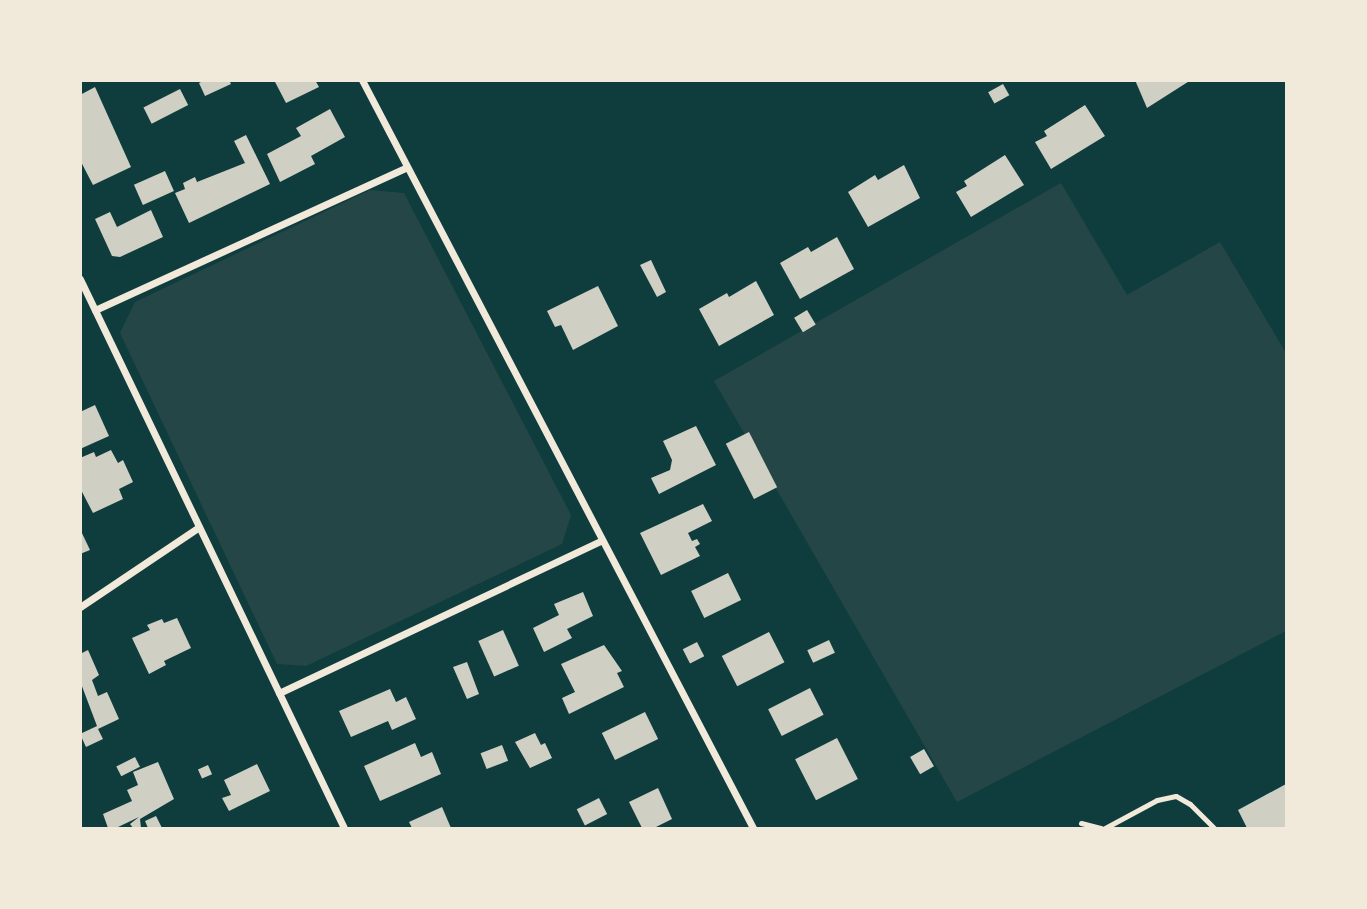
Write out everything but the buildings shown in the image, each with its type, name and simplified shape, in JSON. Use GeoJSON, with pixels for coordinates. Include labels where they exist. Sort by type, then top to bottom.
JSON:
{"type":"FeatureCollection","features":[{"type":"Feature","properties":{"kind":"street"},"geometry":{"type":"LineString","coordinates":[[362,80],[753,828]]}},
{"type":"Feature","properties":{"kind":"street"},"geometry":{"type":"LineString","coordinates":[[95,310],[407,167]]}},
{"type":"Feature","properties":{"kind":"street"},"geometry":{"type":"LineString","coordinates":[[80,279],[344,828]]}},
{"type":"Feature","properties":{"kind":"street"},"geometry":{"type":"LineString","coordinates":[[80,607],[199,527]]}},
{"type":"Feature","properties":{"kind":"street"},"geometry":{"type":"LineString","coordinates":[[279,693],[602,540]]}},
{"type":"Feature","properties":{"kind":"lane"},"geometry":{"type":"LineString","coordinates":[[1081,823],[1103,828],[1157,800],[1176,796],[1190,804],[1214,828]]}},
{"type":"Feature","properties":{"kind":"shaded area"},"geometry":{"type":"Polygon","coordinates":[[[1061,183],[1127,295],[1220,242],[1286,353],[1286,631],[957,802],[714,381],[1061,183]]]}},
{"type":"Feature","properties":{"kind":"shaded area"},"geometry":{"type":"Polygon","coordinates":[[[370,190],[404,193],[571,515],[562,544],[306,666],[277,664],[120,333],[135,302],[370,190]]]}}]}
